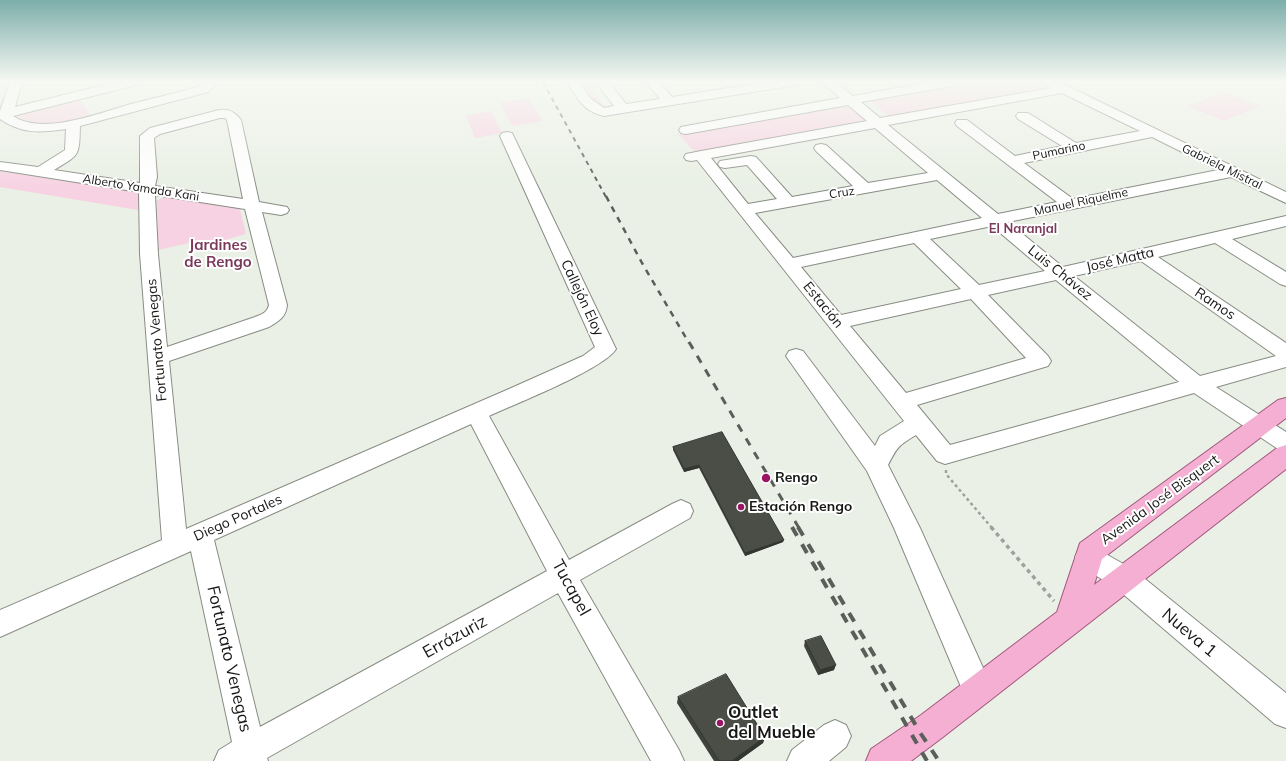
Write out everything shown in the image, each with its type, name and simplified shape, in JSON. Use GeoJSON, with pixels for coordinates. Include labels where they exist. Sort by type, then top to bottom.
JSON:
{"type":"FeatureCollection","features":[{"type":"Feature","properties":{"kind":"main road","name":"Avenida José Bisquert"},"geometry":{"type":"LineString","coordinates":[[1070,619],[1090,552],[1286,406]]}},
{"type":"Feature","properties":{"kind":"main road"},"geometry":{"type":"LineString","coordinates":[[883,761],[921,734],[1286,455]]}},
{"type":"Feature","properties":{"kind":"street"},"geometry":{"type":"LineString","coordinates":[[6,118],[14,125],[22,127],[55,127],[97,118]]}},
{"type":"Feature","properties":{"kind":"street","name":"Fortunato Venegas"},"geometry":{"type":"LineString","coordinates":[[175,545],[149,254],[147,189],[149,177],[147,136],[155,131],[206,118]]}},
{"type":"Feature","properties":{"kind":"street","name":"Fortunato Venegas"},"geometry":{"type":"LineString","coordinates":[[233,118],[252,205]]}},
{"type":"Feature","properties":{"kind":"street"},"geometry":{"type":"LineString","coordinates":[[686,130],[754,118]]}},
{"type":"Feature","properties":{"kind":"street","name":"Luis Chávez"},"geometry":{"type":"LineString","coordinates":[[871,118],[1060,274],[1196,384],[1286,443]]}},
{"type":"Feature","properties":{"kind":"street"},"geometry":{"type":"LineString","coordinates":[[700,160],[908,118]]}},
{"type":"Feature","properties":{"kind":"street"},"geometry":{"type":"LineString","coordinates":[[1025,118],[1074,148]]}},
{"type":"Feature","properties":{"kind":"street","name":"Gabriela Mistral"},"geometry":{"type":"LineString","coordinates":[[1124,118],[1286,198]]}},
{"type":"Feature","properties":{"kind":"street"},"geometry":{"type":"LineString","coordinates":[[41,172],[68,155],[72,150],[73,124]]}},
{"type":"Feature","properties":{"kind":"street"},"geometry":{"type":"LineString","coordinates":[[962,124],[1070,204]]}},
{"type":"Feature","properties":{"kind":"street","name":"Pumarino"},"geometry":{"type":"LineString","coordinates":[[1012,161],[1153,133]]}},
{"type":"Feature","properties":{"kind":"street","name":"Callejón Eloy"},"geometry":{"type":"LineString","coordinates":[[476,413],[590,361],[606,349],[507,136]]}},
{"type":"Feature","properties":{"kind":"street"},"geometry":{"type":"LineString","coordinates":[[821,148],[865,189]]}},
{"type":"Feature","properties":{"kind":"street"},"geometry":{"type":"LineString","coordinates":[[700,160],[751,160],[788,202]]}},
{"type":"Feature","properties":{"kind":"street","name":"Estación"},"geometry":{"type":"LineString","coordinates":[[700,160],[790,264],[945,455]]}},
{"type":"Feature","properties":{"kind":"street","name":"Alberto Yamada Kani"},"geometry":{"type":"LineString","coordinates":[[0,166],[282,210]]}},
{"type":"Feature","properties":{"kind":"street","name":"Manuel Riquelme"},"geometry":{"type":"LineString","coordinates":[[790,264],[1070,204],[1232,172]]}},
{"type":"Feature","properties":{"kind":"street","name":"Cruz"},"geometry":{"type":"LineString","coordinates":[[744,210],[940,175]]}},
{"type":"Feature","properties":{"kind":"street"},"geometry":{"type":"LineString","coordinates":[[159,357],[267,319],[277,312],[278,304],[252,205]]}},
{"type":"Feature","properties":{"kind":"street","name":"José Matta"},"geometry":{"type":"LineString","coordinates":[[837,322],[1060,274],[1219,238],[1286,221]]}},
{"type":"Feature","properties":{"kind":"street"},"geometry":{"type":"LineString","coordinates":[[902,402],[1041,361],[975,292],[917,236]]}},
{"type":"Feature","properties":{"kind":"street"},"geometry":{"type":"LineString","coordinates":[[1219,238],[1286,280]]}},
{"type":"Feature","properties":{"kind":"street","name":"Ramos"},"geometry":{"type":"LineString","coordinates":[[1144,255],[1286,353]]}},
{"type":"Feature","properties":{"kind":"street"},"geometry":{"type":"LineString","coordinates":[[796,356],[876,464],[907,528],[978,690]]}},
{"type":"Feature","properties":{"kind":"street"},"geometry":{"type":"LineString","coordinates":[[945,455],[1286,360]]}},
{"type":"Feature","properties":{"kind":"street","name":"Diego Portales"},"geometry":{"type":"LineString","coordinates":[[0,624],[175,545],[476,413]]}},
{"type":"Feature","properties":{"kind":"street","name":"Tucapel"},"geometry":{"type":"LineString","coordinates":[[476,413],[564,577],[668,761]]}},
{"type":"Feature","properties":{"kind":"street"},"geometry":{"type":"LineString","coordinates":[[876,464],[888,442],[894,437],[920,423]]}},
{"type":"Feature","properties":{"kind":"street","name":"Errázuriz"},"geometry":{"type":"LineString","coordinates":[[244,757],[680,512]]}},
{"type":"Feature","properties":{"kind":"street","name":"Fortunato Venegas"},"geometry":{"type":"LineString","coordinates":[[200,534],[244,757]]}},
{"type":"Feature","properties":{"kind":"street","name":"Nueva 1"},"geometry":{"type":"LineString","coordinates":[[1088,558],[1125,579],[1286,714]]}},
{"type":"Feature","properties":{"kind":"street"},"geometry":{"type":"LineString","coordinates":[[803,761],[835,736]]}},
{"type":"Feature","properties":{"kind":"path"},"geometry":{"type":"LineString","coordinates":[[945,455],[946,474],[1070,619]]}},
{"type":"Feature","properties":{"kind":"shaded area"},"geometry":{"type":"Polygon","coordinates":[[[19,118],[88,118],[55,124],[37,123],[19,118]]]}},
{"type":"Feature","properties":{"kind":"shaded area"},"geometry":{"type":"Polygon","coordinates":[[[467,118],[494,118],[502,133],[475,138],[467,118]]]}},
{"type":"Feature","properties":{"kind":"shaded area"},"geometry":{"type":"Polygon","coordinates":[[[508,118],[541,118],[543,121],[512,126],[508,118]]]}},
{"type":"Feature","properties":{"kind":"shaded area"},"geometry":{"type":"Polygon","coordinates":[[[771,118],[878,118],[881,120],[696,153],[678,134],[771,118]]]}},
{"type":"Feature","properties":{"kind":"shaded area"},"geometry":{"type":"Polygon","coordinates":[[[1215,118],[1233,118],[1224,121],[1215,118]]]}},
{"type":"Feature","properties":{"kind":"shaded area"},"geometry":{"type":"Polygon","coordinates":[[[0,171],[139,192],[138,210],[0,187],[0,171]]]}},
{"type":"Feature","properties":{"kind":"shaded area"},"geometry":{"type":"Polygon","coordinates":[[[166,197],[240,209],[246,234],[221,241],[203,240],[158,250],[157,200],[166,197]]]}},
{"type":"Feature","properties":{"kind":"building","name":"Estación Rengo"},"geometry":{"type":"Polygon","coordinates":[[[722,432],[784,540],[745,553],[699,465],[684,469],[673,447],[722,432]]]}},
{"type":"Feature","properties":{"kind":"building"},"geometry":{"type":"Polygon","coordinates":[[[821,636],[836,665],[820,670],[805,641],[821,636]]]}},
{"type":"Feature","properties":{"kind":"building","name":"Outlet del Mueble"},"geometry":{"type":"Polygon","coordinates":[[[726,674],[765,737],[732,761],[719,761],[678,697],[726,674]]]}},
{"type":"Feature","properties":{"kind":"railway"},"geometry":{"type":"LineString","coordinates":[[562,118],[606,197]]}},
{"type":"Feature","properties":{"kind":"railway"},"geometry":{"type":"LineString","coordinates":[[606,196],[642,263],[689,343]]}},
{"type":"Feature","properties":{"kind":"railway"},"geometry":{"type":"LineString","coordinates":[[689,342],[799,528]]}},
{"type":"Feature","properties":{"kind":"railway"},"geometry":{"type":"LineString","coordinates":[[792,527],[927,761]]}},
{"type":"Feature","properties":{"kind":"railway"},"geometry":{"type":"LineString","coordinates":[[798,527],[921,734],[939,761]]}},
{"type":"Feature","properties":{"kind":"place","name":"Rengo"},"geometry":{"type":"Point","coordinates":[766,478]}},
{"type":"Feature","properties":{"kind":"place","name":"Estación Rengo"},"geometry":{"type":"Point","coordinates":[741,507]}},
{"type":"Feature","properties":{"kind":"place","name":"Outlet del Mueble"},"geometry":{"type":"Point","coordinates":[720,723]}},
{"type":"Feature","properties":{"kind":"district","name":"El Naranjal"},"geometry":{"type":"Point","coordinates":[1023,229]}},
{"type":"Feature","properties":{"kind":"district","name":"Jardines de Rengo"},"geometry":{"type":"Point","coordinates":[218,254]}}]}
